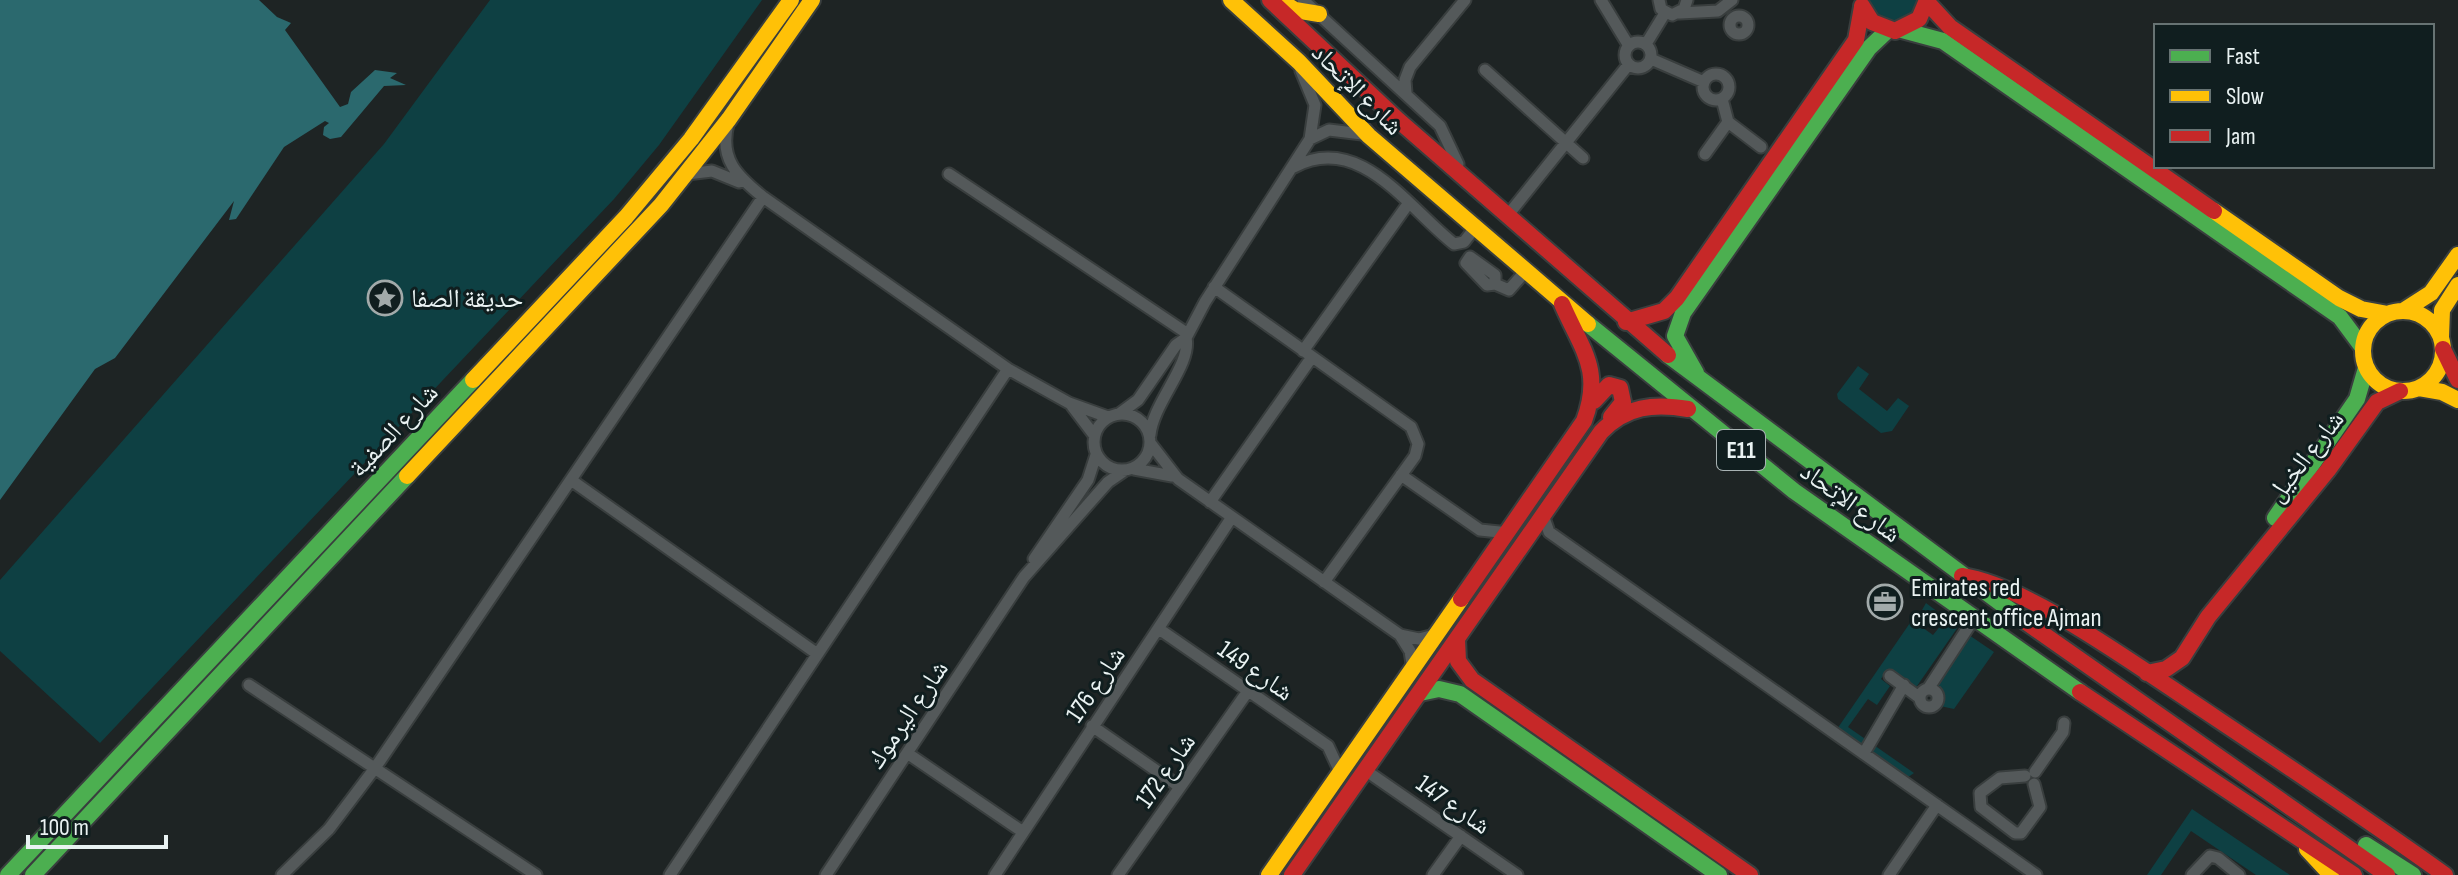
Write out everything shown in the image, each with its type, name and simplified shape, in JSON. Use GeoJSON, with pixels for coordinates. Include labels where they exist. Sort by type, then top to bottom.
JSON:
{"type":"FeatureCollection","features":[{"type":"Feature","properties":{"kind":"main road","name":"شارع الصفية"},"geometry":{"type":"LineString","coordinates":[[8,875],[626,217],[691,139],[791,0]]}},
{"type":"Feature","properties":{"kind":"main road","name":"شارع الصفية"},"geometry":{"type":"LineString","coordinates":[[33,875],[602,269],[687,174],[812,0]]}},
{"type":"Feature","properties":{"kind":"main road","name":"شارع الإتحاد"},"geometry":{"type":"LineString","coordinates":[[1231,0],[1299,62],[1369,136],[1524,273],[1688,409],[1794,491],[1973,620],[2352,874]]}},
{"type":"Feature","properties":{"kind":"main road","name":"شارع الإتحاد"},"geometry":{"type":"LineString","coordinates":[[1270,0],[1626,322],[1701,381],[1959,575],[2387,875]]}},
{"type":"Feature","properties":{"kind":"main road"},"geometry":{"type":"LineString","coordinates":[[1280,0],[1295,10],[1319,14]]}},
{"type":"Feature","properties":{"kind":"main road"},"geometry":{"type":"LineString","coordinates":[[1701,381],[1675,336],[1683,313],[1869,48],[1895,30],[1919,19],[1927,1],[1950,27],[2339,298],[2361,309],[2422,316],[2442,343],[2458,380]]}},
{"type":"Feature","properties":{"kind":"main road"},"geometry":{"type":"LineString","coordinates":[[1861,3],[1872,22],[1943,41],[2340,317],[2363,348],[2366,368],[2380,385],[2400,391],[2419,388],[2442,392],[2458,400]]}},
{"type":"Feature","properties":{"kind":"main road"},"geometry":{"type":"LineString","coordinates":[[1626,322],[1664,311],[1677,298],[1856,40],[1861,3]]}},
{"type":"Feature","properties":{"kind":"main road"},"geometry":{"type":"LineString","coordinates":[[2363,348],[2371,328],[2424,291],[2458,255]]}},
{"type":"Feature","properties":{"kind":"main road"},"geometry":{"type":"LineString","coordinates":[[2419,388],[2435,376],[2442,343],[2442,310],[2458,285]]}},
{"type":"Feature","properties":{"kind":"main road"},"geometry":{"type":"LineString","coordinates":[[1562,303],[1589,352],[1595,384],[1591,405]]}},
{"type":"Feature","properties":{"kind":"main road","name":"شارع الخيل"},"geometry":{"type":"LineString","coordinates":[[2255,558],[2257,544],[2361,392],[2366,368]]}},
{"type":"Feature","properties":{"kind":"main road"},"geometry":{"type":"LineString","coordinates":[[1269,875],[1492,559],[1576,434],[1591,405],[1609,385],[1623,391],[1623,402],[1292,875]]}},
{"type":"Feature","properties":{"kind":"main road","name":"شارع الخيل"},"geometry":{"type":"LineString","coordinates":[[2182,658],[2208,617],[2328,470],[2377,402],[2400,391]]}},
{"type":"Feature","properties":{"kind":"main road"},"geometry":{"type":"LineString","coordinates":[[1606,425],[1638,407],[1662,405],[1688,409]]}},
{"type":"Feature","properties":{"kind":"main road","name":"شارع الإتحاد"},"geometry":{"type":"LineString","coordinates":[[1959,575],[1988,580],[2095,638],[2360,814],[2445,875]]}},
{"type":"Feature","properties":{"kind":"main road"},"geometry":{"type":"LineString","coordinates":[[1457,639],[1461,668],[1489,692],[1750,875]]}},
{"type":"Feature","properties":{"kind":"main road"},"geometry":{"type":"LineString","coordinates":[[2147,673],[2166,669],[2182,658]]}},
{"type":"Feature","properties":{"kind":"main road"},"geometry":{"type":"LineString","coordinates":[[2182,658],[2183,697]]}},
{"type":"Feature","properties":{"kind":"main road"},"geometry":{"type":"LineString","coordinates":[[1420,693],[1450,690],[1478,706],[1719,875]]}},
{"type":"Feature","properties":{"kind":"main road"},"geometry":{"type":"LineString","coordinates":[[1478,706],[1478,697],[1489,692]]}},
{"type":"Feature","properties":{"kind":"main road"},"geometry":{"type":"LineString","coordinates":[[1341,774],[1355,784]]}},
{"type":"Feature","properties":{"kind":"main road"},"geometry":{"type":"LineString","coordinates":[[2275,796],[2316,811],[2413,875]]}},
{"type":"Feature","properties":{"kind":"main road","name":"شارع الإتحاد"},"geometry":{"type":"LineString","coordinates":[[2300,837],[2331,875]]}},
{"type":"Feature","properties":{"kind":"street"},"geometry":{"type":"LineString","coordinates":[[1303,0],[1383,71],[1445,132],[1454,159],[1475,180],[1484,195]]}},
{"type":"Feature","properties":{"kind":"street"},"geometry":{"type":"LineString","coordinates":[[1406,93],[1405,80],[1410,67],[1465,0]]}},
{"type":"Feature","properties":{"kind":"street"},"geometry":{"type":"LineString","coordinates":[[1601,0],[1629,46]]}},
{"type":"Feature","properties":{"kind":"street"},"geometry":{"type":"LineString","coordinates":[[1659,0],[1665,13]]}},
{"type":"Feature","properties":{"kind":"street"},"geometry":{"type":"LineString","coordinates":[[1680,13],[1687,0]]}},
{"type":"Feature","properties":{"kind":"street"},"geometry":{"type":"LineString","coordinates":[[1665,13],[1718,11],[1732,0]]}},
{"type":"Feature","properties":{"kind":"street"},"geometry":{"type":"LineString","coordinates":[[1718,11],[1722,19],[1730,23]]}},
{"type":"Feature","properties":{"kind":"street"},"geometry":{"type":"LineString","coordinates":[[1665,13],[1646,44],[1651,59],[1704,82]]}},
{"type":"Feature","properties":{"kind":"street"},"geometry":{"type":"LineString","coordinates":[[1646,44],[1639,42],[1629,46],[1625,55],[1629,64],[1642,68],[1651,59]]}},
{"type":"Feature","properties":{"kind":"street"},"geometry":{"type":"LineString","coordinates":[[1094,435],[1113,416],[1138,400],[1176,345],[1187,336],[1214,287],[1310,139],[1315,105],[1299,62]]}},
{"type":"Feature","properties":{"kind":"street"},"geometry":{"type":"LineString","coordinates":[[1508,215],[1568,144],[1629,64]]}},
{"type":"Feature","properties":{"kind":"street"},"geometry":{"type":"LineString","coordinates":[[1383,71],[1410,67]]}},
{"type":"Feature","properties":{"kind":"street"},"geometry":{"type":"LineString","coordinates":[[1485,70],[1583,158]]}},
{"type":"Feature","properties":{"kind":"street"},"geometry":{"type":"LineString","coordinates":[[1704,82],[1711,75],[1724,77],[1729,88],[1722,99],[1728,122],[1761,147]]}},
{"type":"Feature","properties":{"kind":"street"},"geometry":{"type":"LineString","coordinates":[[1704,82],[1707,97],[1722,99]]}},
{"type":"Feature","properties":{"kind":"street"},"geometry":{"type":"LineString","coordinates":[[729,119],[725,155],[731,167],[760,194]]}},
{"type":"Feature","properties":{"kind":"street"},"geometry":{"type":"LineString","coordinates":[[1705,154],[1728,122]]}},
{"type":"Feature","properties":{"kind":"street"},"geometry":{"type":"LineString","coordinates":[[1310,139],[1329,130],[1369,136]]}},
{"type":"Feature","properties":{"kind":"street"},"geometry":{"type":"LineString","coordinates":[[1293,168],[1321,157],[1351,160],[1368,168],[1458,244],[1468,259],[1475,258],[1493,273],[1495,284],[1509,290],[1524,273]]}},
{"type":"Feature","properties":{"kind":"street"},"geometry":{"type":"LineString","coordinates":[[687,174],[703,170],[721,173],[760,194],[1008,369],[1069,403],[1141,421],[1178,479]]}},
{"type":"Feature","properties":{"kind":"street"},"geometry":{"type":"LineString","coordinates":[[949,174],[1187,336]]}},
{"type":"Feature","properties":{"kind":"street"},"geometry":{"type":"LineString","coordinates":[[282,875],[329,829],[375,768],[760,194]]}},
{"type":"Feature","properties":{"kind":"street"},"geometry":{"type":"LineString","coordinates":[[1210,502],[1408,204]]}},
{"type":"Feature","properties":{"kind":"street"},"geometry":{"type":"LineString","coordinates":[[1458,244],[1474,229]]}},
{"type":"Feature","properties":{"kind":"street"},"geometry":{"type":"LineString","coordinates":[[1214,287],[1415,432],[1417,450],[1324,582]]}},
{"type":"Feature","properties":{"kind":"street"},"geometry":{"type":"LineString","coordinates":[[1129,470],[1145,459],[1155,410],[1186,353],[1187,336]]}},
{"type":"Feature","properties":{"kind":"street"},"geometry":{"type":"LineString","coordinates":[[670,875],[1008,369]]}},
{"type":"Feature","properties":{"kind":"street"},"geometry":{"type":"LineString","coordinates":[[1069,403],[1094,435],[1096,455],[1108,467],[1156,471],[1178,479],[1400,635],[1419,639],[1438,634]]}},
{"type":"Feature","properties":{"kind":"street","name":"شارع اليرموك"},"geometry":{"type":"LineString","coordinates":[[826,875],[1024,577],[1048,535],[1088,480],[1096,455]]}},
{"type":"Feature","properties":{"kind":"street","name":"شارع اليرموك"},"geometry":{"type":"LineString","coordinates":[[1024,577],[1076,523],[1108,482],[1129,470]]}},
{"type":"Feature","properties":{"kind":"street"},"geometry":{"type":"LineString","coordinates":[[1401,475],[1480,530],[1509,533]]}},
{"type":"Feature","properties":{"kind":"street"},"geometry":{"type":"LineString","coordinates":[[571,480],[816,653]]}},
{"type":"Feature","properties":{"kind":"street"},"geometry":{"type":"LineString","coordinates":[[1543,515],[1549,532]]}},
{"type":"Feature","properties":{"kind":"street","name":"شارع 176"},"geometry":{"type":"LineString","coordinates":[[995,875],[1232,517]]}},
{"type":"Feature","properties":{"kind":"street"},"geometry":{"type":"LineString","coordinates":[[1480,530],[1492,559]]}},
{"type":"Feature","properties":{"kind":"street"},"geometry":{"type":"LineString","coordinates":[[1531,532],[1549,532],[2036,875]]}},
{"type":"Feature","properties":{"kind":"street"},"geometry":{"type":"LineString","coordinates":[[1890,676],[1924,694],[1973,620]]}},
{"type":"Feature","properties":{"kind":"street","name":"شارع 149"},"geometry":{"type":"LineString","coordinates":[[1159,629],[1328,746]]}},
{"type":"Feature","properties":{"kind":"street"},"geometry":{"type":"LineString","coordinates":[[1400,635],[1410,651],[1413,670]]}},
{"type":"Feature","properties":{"kind":"street"},"geometry":{"type":"LineString","coordinates":[[249,685],[536,875]]}},
{"type":"Feature","properties":{"kind":"street"},"geometry":{"type":"LineString","coordinates":[[1864,753],[1904,685]]}},
{"type":"Feature","properties":{"kind":"street","name":"شارع 172"},"geometry":{"type":"LineString","coordinates":[[1118,875],[1248,691]]}},
{"type":"Feature","properties":{"kind":"street"},"geometry":{"type":"LineString","coordinates":[[2031,778],[2063,732],[2064,723]]}},
{"type":"Feature","properties":{"kind":"street"},"geometry":{"type":"LineString","coordinates":[[1092,726],[1180,787]]}},
{"type":"Feature","properties":{"kind":"street"},"geometry":{"type":"LineString","coordinates":[[1341,774],[1328,746],[1359,747]]}},
{"type":"Feature","properties":{"kind":"street"},"geometry":{"type":"LineString","coordinates":[[907,753],[1023,832]]}},
{"type":"Feature","properties":{"kind":"street","name":"شارع 147"},"geometry":{"type":"LineString","coordinates":[[1365,770],[1517,875]]}},
{"type":"Feature","properties":{"kind":"street"},"geometry":{"type":"LineString","coordinates":[[2000,778],[2031,778],[2040,807],[2023,830],[2015,833],[1981,807],[1980,793],[2000,778]]}},
{"type":"Feature","properties":{"kind":"street"},"geometry":{"type":"LineString","coordinates":[[1889,875],[1937,805]]}},
{"type":"Feature","properties":{"kind":"street"},"geometry":{"type":"LineString","coordinates":[[1989,841],[2001,822]]}},
{"type":"Feature","properties":{"kind":"street"},"geometry":{"type":"LineString","coordinates":[[1433,875],[1461,836]]}},
{"type":"Feature","properties":{"kind":"street"},"geometry":{"type":"LineString","coordinates":[[2192,875],[2205,858],[2214,856],[2239,875]]}},
{"type":"Feature","properties":{"kind":"shaded area"},"geometry":{"type":"Polygon","coordinates":[[[0,0],[259,0],[277,17],[291,23],[285,30],[340,107],[348,104],[351,92],[375,70],[397,73],[390,78],[406,85],[384,86],[341,137],[330,139],[323,135],[324,127],[329,123],[325,121],[284,147],[236,219],[229,220],[234,201],[115,358],[95,369],[0,500],[0,0]]]}},
{"type":"Feature","properties":{"kind":"shaded area","name":"حديقة الصفا"},"geometry":{"type":"Polygon","coordinates":[[[490,0],[762,0],[659,145],[614,199],[100,743],[0,651],[0,580],[384,144],[490,0]]]}},
{"type":"Feature","properties":{"kind":"shaded area"},"geometry":{"type":"Polygon","coordinates":[[[1862,0],[1918,0],[1908,20],[1882,26],[1862,0]]]}},
{"type":"Feature","properties":{"kind":"shaded area"},"geometry":{"type":"Polygon","coordinates":[[[1858,366],[1869,374],[1859,389],[1887,411],[1898,398],[1909,406],[1892,431],[1881,433],[1838,399],[1837,394],[1858,366]]]}},
{"type":"Feature","properties":{"kind":"shaded area"},"geometry":{"type":"Polygon","coordinates":[[[1926,603],[1958,627],[1917,686],[1910,687],[1886,671],[1881,679],[1890,686],[1877,705],[1868,699],[1848,727],[1914,773],[1904,780],[1835,732],[1912,620],[1933,635],[1942,624],[1922,610],[1926,603]]]}},
{"type":"Feature","properties":{"kind":"shaded area"},"geometry":{"type":"Polygon","coordinates":[[[1966,633],[1994,652],[1954,709],[1940,706],[1939,694],[1930,685],[1966,633]]]}},
{"type":"Feature","properties":{"kind":"shaded area"},"geometry":{"type":"Polygon","coordinates":[[[2192,809],[2290,875],[2256,875],[2191,831],[2161,875],[2147,875],[2192,809]]]}},
{"type":"Feature","properties":{"kind":"traffic: fast"},"geometry":{"type":"LineString","coordinates":[[1696,373],[1675,336],[1683,313],[1869,48],[1888,30]]}},
{"type":"Feature","properties":{"kind":"traffic: fast"},"geometry":{"type":"LineString","coordinates":[[1902,30],[1943,41],[2340,317],[2363,348]]}},
{"type":"Feature","properties":{"kind":"traffic: fast"},"geometry":{"type":"LineString","coordinates":[[1588,324],[1794,491],[2080,692]]}},
{"type":"Feature","properties":{"kind":"traffic: fast"},"geometry":{"type":"LineString","coordinates":[[1668,355],[2026,622]]}},
{"type":"Feature","properties":{"kind":"traffic: fast"},"geometry":{"type":"LineString","coordinates":[[2275,518],[2357,399],[2366,368]]}},
{"type":"Feature","properties":{"kind":"traffic: fast"},"geometry":{"type":"LineString","coordinates":[[8,875],[473,380]]}},
{"type":"Feature","properties":{"kind":"traffic: fast"},"geometry":{"type":"LineString","coordinates":[[33,875],[407,476]]}},
{"type":"Feature","properties":{"kind":"traffic: fast"},"geometry":{"type":"LineString","coordinates":[[1420,693],[1439,689],[1460,694],[1719,875]]}},
{"type":"Feature","properties":{"kind":"traffic: fast"},"geometry":{"type":"LineString","coordinates":[[2366,845],[2413,875]]}},
{"type":"Feature","properties":{"kind":"traffic: slow"},"geometry":{"type":"LineString","coordinates":[[473,380],[626,217],[691,139],[791,0]]}},
{"type":"Feature","properties":{"kind":"traffic: slow"},"geometry":{"type":"LineString","coordinates":[[407,476],[661,205],[729,119],[812,0]]}},
{"type":"Feature","properties":{"kind":"traffic: slow"},"geometry":{"type":"LineString","coordinates":[[1231,0],[1299,62],[1369,136],[1588,324]]}},
{"type":"Feature","properties":{"kind":"traffic: slow"},"geometry":{"type":"LineString","coordinates":[[1282,2],[1295,10],[1319,14]]}},
{"type":"Feature","properties":{"kind":"traffic: slow"},"geometry":{"type":"LineString","coordinates":[[2214,211],[2339,298],[2361,309],[2388,314]]}},
{"type":"Feature","properties":{"kind":"traffic: slow"},"geometry":{"type":"LineString","coordinates":[[2403,311],[2431,293],[2458,255]]}},
{"type":"Feature","properties":{"kind":"traffic: slow"},"geometry":{"type":"LineString","coordinates":[[2441,337],[2442,310],[2458,285]]}},
{"type":"Feature","properties":{"kind":"traffic: slow"},"geometry":{"type":"LineString","coordinates":[[2403,311],[2418,314],[2431,323],[2440,336],[2443,351],[2440,366],[2431,379],[2418,388],[2403,391],[2388,388],[2375,379],[2366,366],[2363,351],[2366,336],[2375,323],[2388,314],[2403,311]]}},
{"type":"Feature","properties":{"kind":"traffic: slow"},"geometry":{"type":"LineString","coordinates":[[2419,388],[2442,392],[2458,400]]}},
{"type":"Feature","properties":{"kind":"traffic: slow"},"geometry":{"type":"LineString","coordinates":[[1269,875],[1461,599]]}},
{"type":"Feature","properties":{"kind":"traffic: slow"},"geometry":{"type":"LineString","coordinates":[[2307,849],[2331,875]]}},
{"type":"Feature","properties":{"kind":"traffic: jam"},"geometry":{"type":"LineString","coordinates":[[1270,0],[1398,120],[1668,355]]}},
{"type":"Feature","properties":{"kind":"traffic: jam"},"geometry":{"type":"LineString","coordinates":[[1862,6],[1872,22],[1895,31],[1919,19],[1927,0]]}},
{"type":"Feature","properties":{"kind":"traffic: jam"},"geometry":{"type":"LineString","coordinates":[[1927,2],[1950,27],[2214,211]]}},
{"type":"Feature","properties":{"kind":"traffic: jam"},"geometry":{"type":"LineString","coordinates":[[1626,322],[1664,311],[1677,298],[1856,40],[1862,7]]}},
{"type":"Feature","properties":{"kind":"traffic: jam"},"geometry":{"type":"LineString","coordinates":[[1461,599],[1584,421],[1591,374],[1583,348],[1562,304]]}},
{"type":"Feature","properties":{"kind":"traffic: jam"},"geometry":{"type":"LineString","coordinates":[[2443,349],[2458,380]]}},
{"type":"Feature","properties":{"kind":"traffic: jam"},"geometry":{"type":"LineString","coordinates":[[1594,401],[1609,385],[1620,388],[1623,402],[1611,417]]}},
{"type":"Feature","properties":{"kind":"traffic: jam"},"geometry":{"type":"LineString","coordinates":[[2147,673],[2166,669],[2182,658],[2208,617],[2328,470],[2377,402],[2400,391]]}},
{"type":"Feature","properties":{"kind":"traffic: jam"},"geometry":{"type":"LineString","coordinates":[[1292,875],[1601,432],[1620,417],[1641,408],[1664,406],[1688,409]]}},
{"type":"Feature","properties":{"kind":"traffic: jam"},"geometry":{"type":"LineString","coordinates":[[1962,576],[2014,593],[2071,623],[2310,781],[2445,875]]}},
{"type":"Feature","properties":{"kind":"traffic: jam"},"geometry":{"type":"LineString","coordinates":[[2026,622],[2387,875]]}},
{"type":"Feature","properties":{"kind":"traffic: jam"},"geometry":{"type":"LineString","coordinates":[[1457,639],[1458,661],[1472,680],[1750,875]]}},
{"type":"Feature","properties":{"kind":"traffic: jam"},"geometry":{"type":"LineString","coordinates":[[2080,692],[2354,875]]}},
{"type":"Feature","properties":{"kind":"place","name":"حديقة الصفا"},"geometry":{"type":"Point","coordinates":[385,298]}},
{"type":"Feature","properties":{"kind":"place","name":"Emirates red crescent office Ajman"},"geometry":{"type":"Point","coordinates":[1885,602]}}]}
